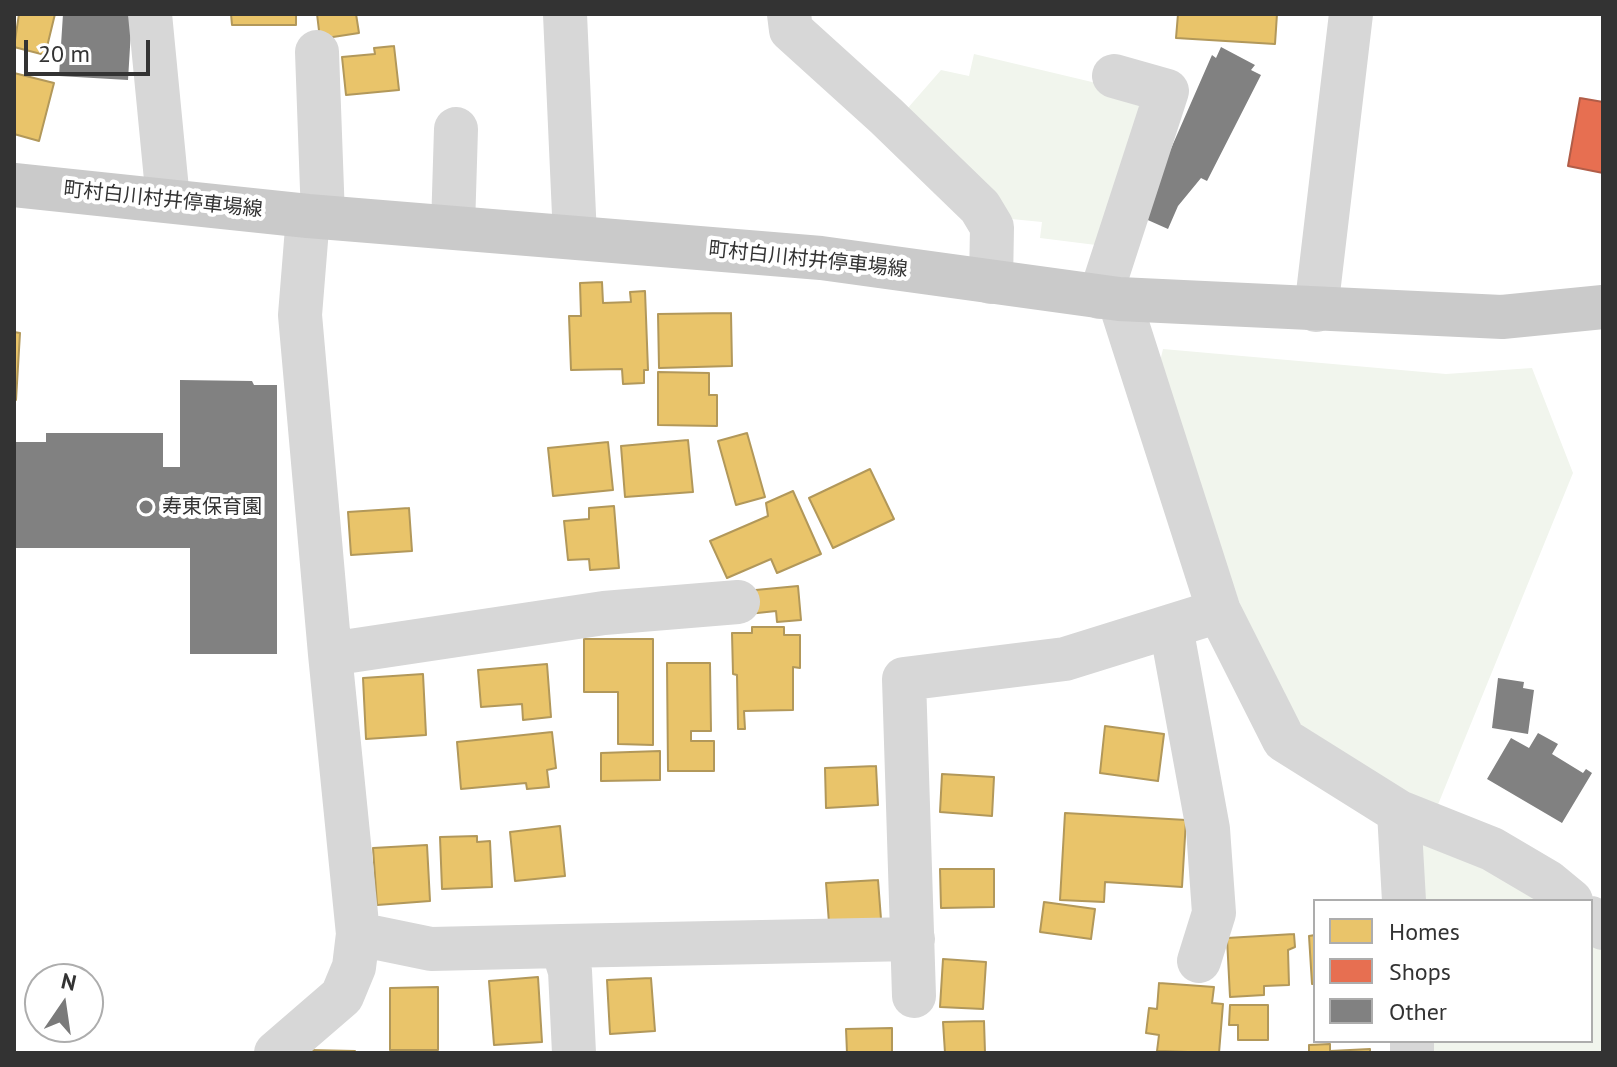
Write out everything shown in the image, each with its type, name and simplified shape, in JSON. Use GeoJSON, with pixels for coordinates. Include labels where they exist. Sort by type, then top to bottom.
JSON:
{"type":"FeatureCollection","features":[{"type":"Feature","properties":{"kind":"main road","name":"町村白川村井停車場線"},"geometry":{"type":"LineString","coordinates":[[14,185],[315,216],[821,258],[1110,298],[1502,317],[1603,307]]}},
{"type":"Feature","properties":{"kind":"street"},"geometry":{"type":"LineString","coordinates":[[150,14],[168,200]]}},
{"type":"Feature","properties":{"kind":"street"},"geometry":{"type":"LineString","coordinates":[[565,14],[575,237]]}},
{"type":"Feature","properties":{"kind":"street"},"geometry":{"type":"LineString","coordinates":[[789,14],[791,30],[980,207],[992,227],[991,282]]}},
{"type":"Feature","properties":{"kind":"street"},"geometry":{"type":"LineString","coordinates":[[1316,310],[1351,14]]}},
{"type":"Feature","properties":{"kind":"street"},"geometry":{"type":"LineString","coordinates":[[276,1053],[342,996],[354,967],[358,934],[300,315],[315,216],[317,52]]}},
{"type":"Feature","properties":{"kind":"street"},"geometry":{"type":"LineString","coordinates":[[1114,76],[1167,91],[1110,298],[1219,611],[1284,740],[1399,812],[1492,849],[1548,882],[1569,899]]}},
{"type":"Feature","properties":{"kind":"street"},"geometry":{"type":"LineString","coordinates":[[453,227],[456,129]]}},
{"type":"Feature","properties":{"kind":"street"},"geometry":{"type":"LineString","coordinates":[[330,654],[604,613],[738,602]]}},
{"type":"Feature","properties":{"kind":"street"},"geometry":{"type":"LineString","coordinates":[[914,996],[904,679],[1065,659],[1219,611]]}},
{"type":"Feature","properties":{"kind":"street"},"geometry":{"type":"LineString","coordinates":[[1171,627],[1208,829],[1214,913],[1199,961]]}},
{"type":"Feature","properties":{"kind":"street"},"geometry":{"type":"LineString","coordinates":[[1399,812],[1404,899]]}},
{"type":"Feature","properties":{"kind":"street"},"geometry":{"type":"LineString","coordinates":[[358,934],[431,949],[913,939]]}},
{"type":"Feature","properties":{"kind":"street"},"geometry":{"type":"LineString","coordinates":[[562,946],[570,971],[574,1053]]}},
{"type":"Feature","properties":{"kind":"shaded area"},"geometry":{"type":"Polygon","coordinates":[[[974,54],[1151,96],[1104,246],[1040,238],[1042,222],[1001,218],[900,117],[941,70],[969,76],[974,54]]]}},
{"type":"Feature","properties":{"kind":"shaded area"},"geometry":{"type":"Polygon","coordinates":[[[1163,349],[1446,374],[1532,368],[1573,473],[1437,807],[1333,755],[1280,705],[1263,670],[1158,370],[1163,349]]]}},
{"type":"Feature","properties":{"kind":"shaded area"},"geometry":{"type":"Polygon","coordinates":[[[1417,844],[1440,845],[1542,899],[1422,899],[1417,844]]]}},
{"type":"Feature","properties":{"kind":"shaded area"},"geometry":{"type":"Polygon","coordinates":[[[1593,936],[1603,945],[1603,1053],[1431,1053],[1431,1043],[1593,1043],[1593,936]]]}},
{"type":"Feature","properties":{"kind":"building: Homes"},"geometry":{"type":"Polygon","coordinates":[[[19,14],[55,14],[45,55],[14,47],[19,14]]]}},
{"type":"Feature","properties":{"kind":"building: Homes"},"geometry":{"type":"Polygon","coordinates":[[[231,14],[296,14],[296,25],[232,25],[231,14]]]}},
{"type":"Feature","properties":{"kind":"building: Homes"},"geometry":{"type":"Polygon","coordinates":[[[317,14],[356,14],[359,33],[320,39],[317,14]]]}},
{"type":"Feature","properties":{"kind":"building: Homes"},"geometry":{"type":"Polygon","coordinates":[[[1178,14],[1277,14],[1275,44],[1176,38],[1178,14]]]}},
{"type":"Feature","properties":{"kind":"building: Homes"},"geometry":{"type":"Polygon","coordinates":[[[394,46],[399,90],[346,95],[342,57],[375,54],[374,48],[394,46]]]}},
{"type":"Feature","properties":{"kind":"building: Homes"},"geometry":{"type":"Polygon","coordinates":[[[14,73],[54,83],[39,141],[14,134],[14,73]]]}},
{"type":"Feature","properties":{"kind":"building: Homes"},"geometry":{"type":"Polygon","coordinates":[[[602,282],[603,303],[631,302],[630,292],[645,291],[648,370],[644,370],[644,383],[623,384],[622,369],[571,370],[569,316],[581,316],[580,283],[602,282]]]}},
{"type":"Feature","properties":{"kind":"building: Homes"},"geometry":{"type":"Polygon","coordinates":[[[731,313],[732,366],[659,368],[658,314],[731,313]]]}},
{"type":"Feature","properties":{"kind":"building: Homes"},"geometry":{"type":"Polygon","coordinates":[[[14,332],[20,333],[16,400],[14,400],[14,332]]]}},
{"type":"Feature","properties":{"kind":"building: Homes"},"geometry":{"type":"Polygon","coordinates":[[[658,372],[709,373],[709,395],[717,395],[717,426],[658,425],[658,372]]]}},
{"type":"Feature","properties":{"kind":"building: Homes"},"geometry":{"type":"Polygon","coordinates":[[[747,433],[765,497],[736,505],[718,441],[747,433]]]}},
{"type":"Feature","properties":{"kind":"building: Homes"},"geometry":{"type":"Polygon","coordinates":[[[688,440],[693,492],[625,497],[621,446],[688,440]]]}},
{"type":"Feature","properties":{"kind":"building: Homes"},"geometry":{"type":"Polygon","coordinates":[[[608,442],[613,490],[553,496],[548,448],[608,442]]]}},
{"type":"Feature","properties":{"kind":"building: Homes"},"geometry":{"type":"Polygon","coordinates":[[[870,469],[894,519],[833,548],[809,498],[870,469]]]}},
{"type":"Feature","properties":{"kind":"building: Homes"},"geometry":{"type":"Polygon","coordinates":[[[793,491],[821,554],[777,573],[771,559],[727,578],[710,541],[768,516],[766,503],[793,491]]]}},
{"type":"Feature","properties":{"kind":"building: Homes"},"geometry":{"type":"Polygon","coordinates":[[[614,506],[619,568],[590,570],[589,559],[568,560],[564,521],[589,519],[589,508],[614,506]]]}},
{"type":"Feature","properties":{"kind":"building: Homes"},"geometry":{"type":"Polygon","coordinates":[[[409,508],[412,551],[351,555],[348,512],[409,508]]]}},
{"type":"Feature","properties":{"kind":"building: Homes"},"geometry":{"type":"Polygon","coordinates":[[[798,586],[801,620],[777,622],[776,611],[748,614],[745,591],[798,586]]]}},
{"type":"Feature","properties":{"kind":"building: Homes"},"geometry":{"type":"Polygon","coordinates":[[[752,627],[784,627],[784,635],[800,635],[800,668],[793,667],[793,710],[744,711],[745,729],[738,729],[732,633],[752,633],[752,627]]]}},
{"type":"Feature","properties":{"kind":"building: Homes"},"geometry":{"type":"Polygon","coordinates":[[[584,639],[653,639],[653,745],[618,744],[618,692],[584,692],[584,639]]]}},
{"type":"Feature","properties":{"kind":"building: Homes"},"geometry":{"type":"Polygon","coordinates":[[[667,663],[710,663],[711,731],[691,731],[691,741],[714,741],[714,771],[668,771],[667,663]]]}},
{"type":"Feature","properties":{"kind":"building: Homes"},"geometry":{"type":"Polygon","coordinates":[[[547,664],[551,717],[523,720],[522,704],[481,707],[478,670],[547,664]]]}},
{"type":"Feature","properties":{"kind":"building: Homes"},"geometry":{"type":"Polygon","coordinates":[[[423,674],[426,735],[366,739],[363,678],[423,674]]]}},
{"type":"Feature","properties":{"kind":"building: Homes"},"geometry":{"type":"Polygon","coordinates":[[[1105,726],[1164,734],[1158,781],[1100,773],[1105,726]]]}},
{"type":"Feature","properties":{"kind":"building: Homes"},"geometry":{"type":"Polygon","coordinates":[[[552,732],[556,768],[547,770],[549,787],[527,789],[526,783],[461,789],[457,742],[552,732]]]}},
{"type":"Feature","properties":{"kind":"building: Homes"},"geometry":{"type":"Polygon","coordinates":[[[660,751],[660,780],[601,781],[601,753],[660,751]]]}},
{"type":"Feature","properties":{"kind":"building: Homes"},"geometry":{"type":"Polygon","coordinates":[[[876,766],[878,805],[826,808],[825,768],[876,766]]]}},
{"type":"Feature","properties":{"kind":"building: Homes"},"geometry":{"type":"Polygon","coordinates":[[[942,774],[994,777],[992,816],[940,812],[942,774]]]}},
{"type":"Feature","properties":{"kind":"building: Homes"},"geometry":{"type":"Polygon","coordinates":[[[1065,813],[1186,820],[1182,887],[1105,882],[1104,902],[1060,900],[1065,813]]]}},
{"type":"Feature","properties":{"kind":"building: Homes"},"geometry":{"type":"Polygon","coordinates":[[[560,826],[565,876],[515,881],[510,832],[560,826]]]}},
{"type":"Feature","properties":{"kind":"building: Homes"},"geometry":{"type":"Polygon","coordinates":[[[477,836],[477,842],[490,841],[492,887],[442,889],[440,837],[477,836]]]}},
{"type":"Feature","properties":{"kind":"building: Homes"},"geometry":{"type":"Polygon","coordinates":[[[427,845],[430,901],[377,905],[373,848],[427,845]]]}},
{"type":"Feature","properties":{"kind":"building: Homes"},"geometry":{"type":"Polygon","coordinates":[[[940,869],[994,869],[994,907],[941,908],[940,869]]]}},
{"type":"Feature","properties":{"kind":"building: Homes"},"geometry":{"type":"Polygon","coordinates":[[[878,880],[881,919],[829,923],[826,883],[878,880]]]}},
{"type":"Feature","properties":{"kind":"building: Homes"},"geometry":{"type":"Polygon","coordinates":[[[1044,902],[1095,909],[1091,939],[1040,932],[1044,902]]]}},
{"type":"Feature","properties":{"kind":"building: Homes"},"geometry":{"type":"Polygon","coordinates":[[[1294,934],[1295,947],[1288,950],[1289,985],[1264,986],[1264,995],[1230,997],[1227,938],[1294,934]]]}},
{"type":"Feature","properties":{"kind":"building: Homes"},"geometry":{"type":"Polygon","coordinates":[[[1313,935],[1313,984],[1312,984],[1309,936],[1313,935]]]}},
{"type":"Feature","properties":{"kind":"building: Homes"},"geometry":{"type":"Polygon","coordinates":[[[943,959],[986,962],[983,1009],[940,1007],[943,959]]]}},
{"type":"Feature","properties":{"kind":"building: Homes"},"geometry":{"type":"Polygon","coordinates":[[[538,977],[542,1042],[494,1045],[489,981],[538,977]]]}},
{"type":"Feature","properties":{"kind":"building: Homes"},"geometry":{"type":"Polygon","coordinates":[[[651,978],[655,1031],[610,1034],[607,980],[651,978]]]}},
{"type":"Feature","properties":{"kind":"building: Homes"},"geometry":{"type":"Polygon","coordinates":[[[1159,983],[1214,987],[1212,1003],[1223,1004],[1219,1053],[1157,1051],[1159,1035],[1146,1033],[1149,1008],[1157,1009],[1159,983]]]}},
{"type":"Feature","properties":{"kind":"building: Homes"},"geometry":{"type":"Polygon","coordinates":[[[438,987],[438,1050],[390,1050],[390,988],[438,987]]]}},
{"type":"Feature","properties":{"kind":"building: Homes"},"geometry":{"type":"Polygon","coordinates":[[[1230,1005],[1268,1005],[1268,1040],[1238,1040],[1238,1025],[1229,1025],[1230,1005]]]}},
{"type":"Feature","properties":{"kind":"building: Homes"},"geometry":{"type":"Polygon","coordinates":[[[984,1021],[985,1053],[945,1053],[943,1022],[984,1021]]]}},
{"type":"Feature","properties":{"kind":"building: Homes"},"geometry":{"type":"Polygon","coordinates":[[[892,1028],[892,1053],[847,1053],[846,1029],[892,1028]]]}},
{"type":"Feature","properties":{"kind":"building: Homes"},"geometry":{"type":"Polygon","coordinates":[[[1330,1044],[1330,1051],[1370,1049],[1370,1053],[1309,1053],[1309,1045],[1330,1044]]]}},
{"type":"Feature","properties":{"kind":"building: Homes"},"geometry":{"type":"Polygon","coordinates":[[[309,1050],[355,1051],[355,1053],[309,1053],[309,1050]]]}},
{"type":"Feature","properties":{"kind":"building: Shops"},"geometry":{"type":"Polygon","coordinates":[[[1580,98],[1603,102],[1603,173],[1568,166],[1580,98]]]}},
{"type":"Feature","properties":{"kind":"building: Other"},"geometry":{"type":"Polygon","coordinates":[[[63,14],[132,14],[128,80],[59,76],[63,14]]]}},
{"type":"Feature","properties":{"kind":"building: Other"},"geometry":{"type":"Polygon","coordinates":[[[1221,47],[1255,65],[1251,70],[1261,75],[1207,181],[1201,178],[1178,206],[1168,229],[1141,217],[1212,55],[1216,58],[1221,47]]]}},
{"type":"Feature","properties":{"kind":"building: Other","name":"寿東保育園"},"geometry":{"type":"Polygon","coordinates":[[[180,380],[252,381],[254,385],[277,385],[277,654],[190,654],[190,548],[14,548],[14,442],[46,442],[46,433],[163,433],[163,467],[180,467],[180,380]]]}},
{"type":"Feature","properties":{"kind":"building: Other"},"geometry":{"type":"Polygon","coordinates":[[[1498,678],[1524,682],[1523,688],[1534,690],[1528,734],[1492,728],[1498,678]]]}},
{"type":"Feature","properties":{"kind":"building: Other"},"geometry":{"type":"Polygon","coordinates":[[[1538,733],[1558,744],[1552,754],[1583,773],[1586,769],[1592,773],[1562,823],[1487,779],[1511,738],[1529,748],[1538,733]]]}},
{"type":"Feature","properties":{"kind":"place","name":"寿東保育園"},"geometry":{"type":"Point","coordinates":[146,507]}}]}
